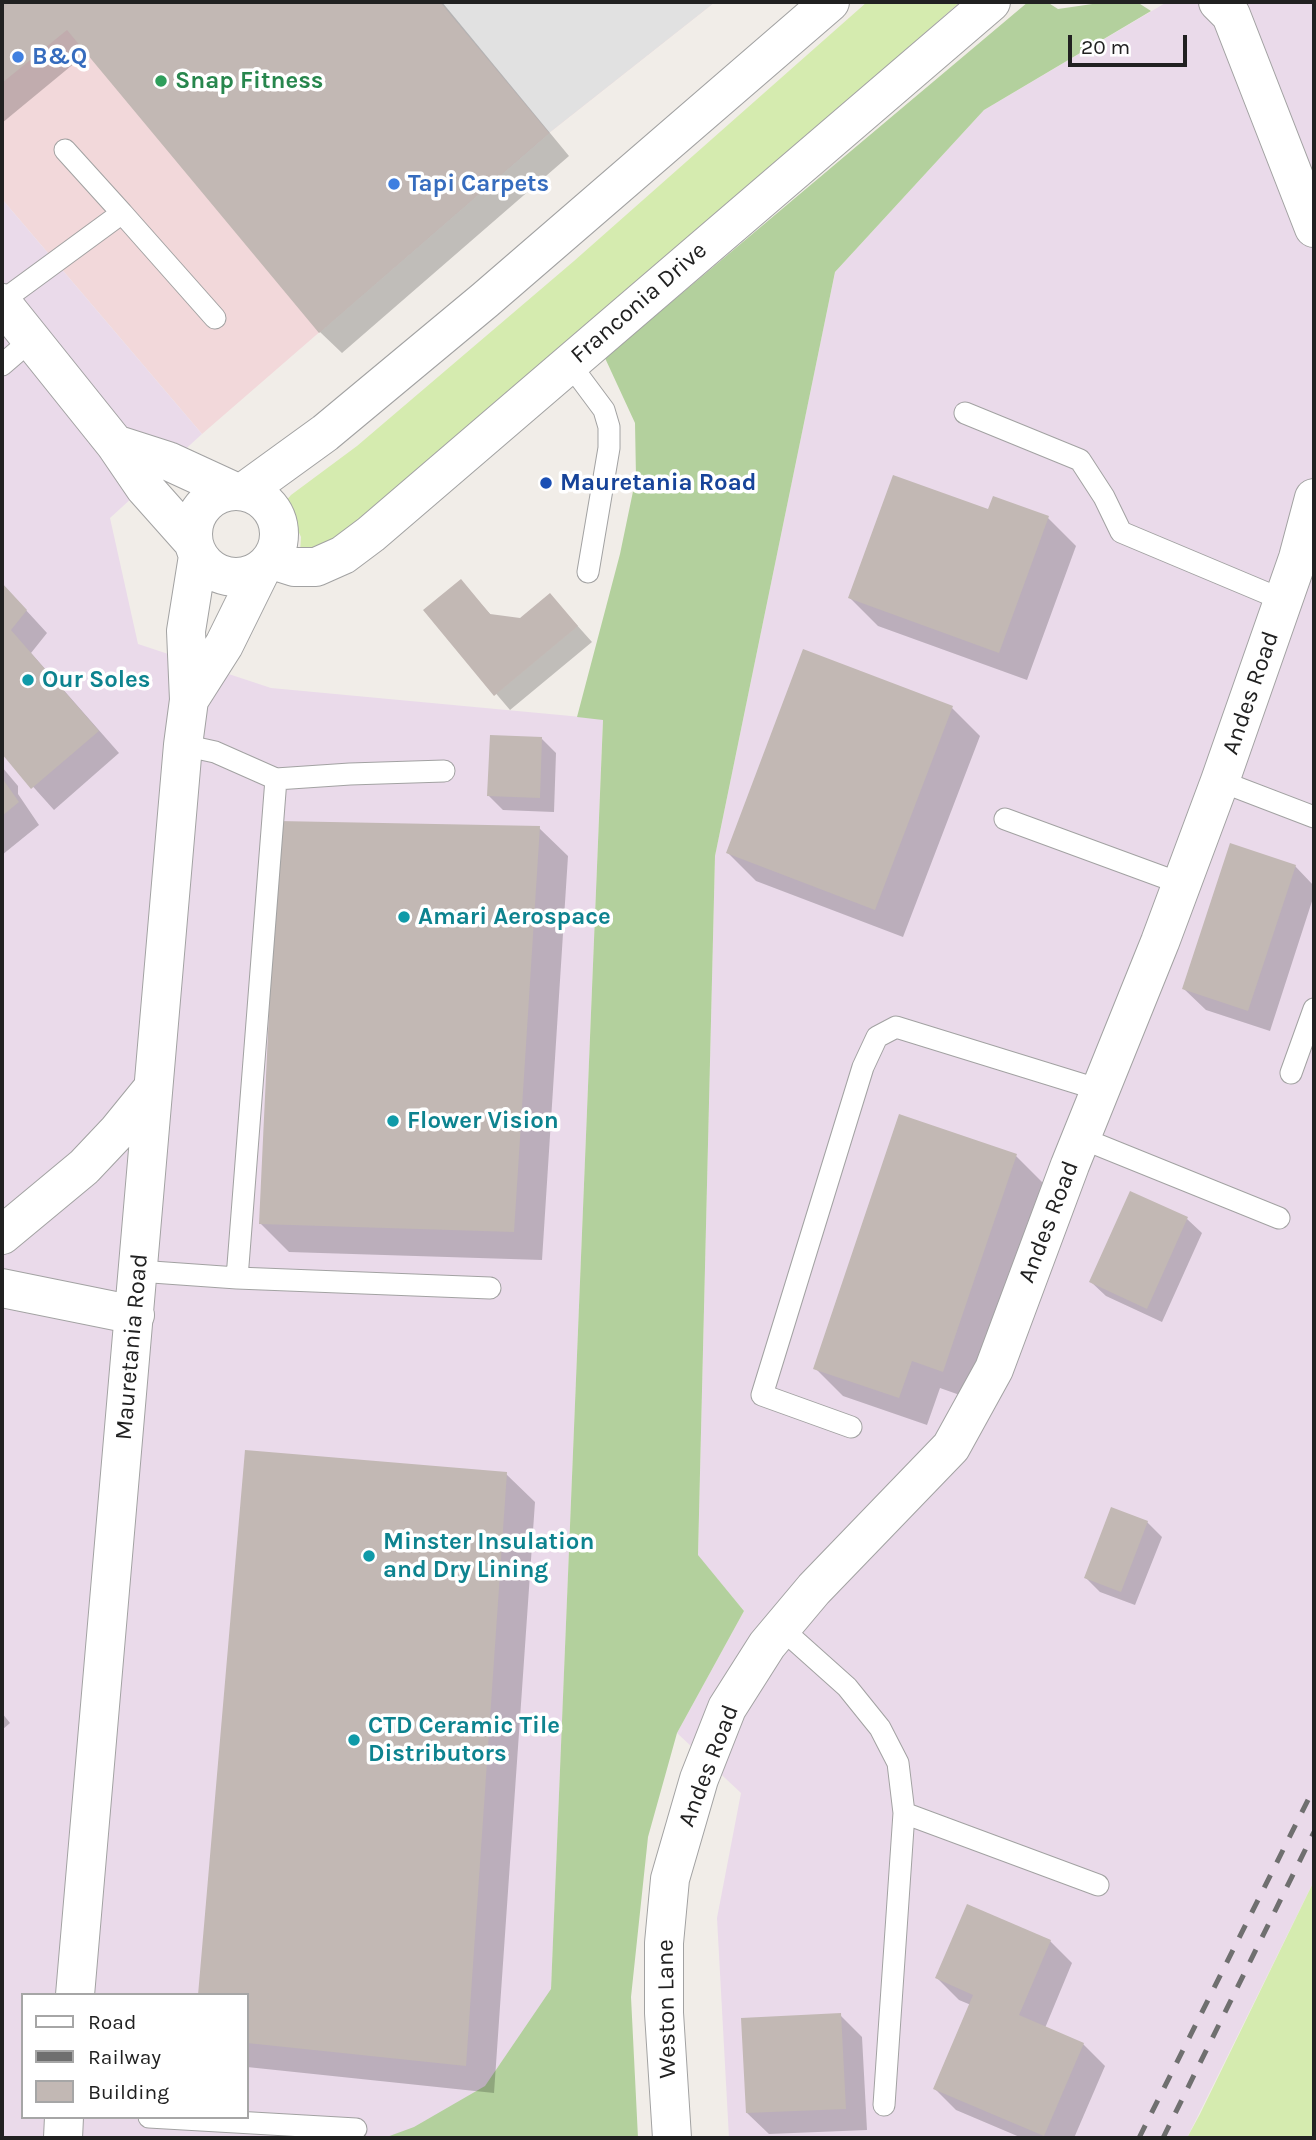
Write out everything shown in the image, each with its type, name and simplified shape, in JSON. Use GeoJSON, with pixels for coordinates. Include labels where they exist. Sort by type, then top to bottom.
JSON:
{"type":"FeatureCollection","features":[{"type":"Feature","properties":{"kind":"street"},"geometry":{"type":"LineString","coordinates":[[195,549],[193,528],[197,514],[205,502],[218,494],[238,491],[325,433],[485,300],[830,2]]}},
{"type":"Feature","properties":{"kind":"street","name":"Franconia Drive"},"geometry":{"type":"LineString","coordinates":[[266,565],[316,567],[343,555],[402,508],[991,2]]}},
{"type":"Feature","properties":{"kind":"street"},"geometry":{"type":"LineString","coordinates":[[1227,6],[1314,228]]}},
{"type":"Feature","properties":{"kind":"street"},"geometry":{"type":"LineString","coordinates":[[2,302],[115,444],[145,488],[214,571],[234,578],[248,576],[266,565],[279,540],[277,518],[270,506],[259,497],[238,491],[168,461],[115,444]]}},
{"type":"Feature","properties":{"kind":"street","name":"Andes Road"},"geometry":{"type":"LineString","coordinates":[[670,1879],[699,1779],[727,1708],[767,1645],[814,1588],[951,1447],[994,1369],[1081,1138],[1182,884],[1283,600],[1306,561],[1314,498]]}},
{"type":"Feature","properties":{"kind":"street","name":"Mauretania Road"},"geometry":{"type":"LineString","coordinates":[[75,1993],[189,700],[186,631],[195,549]]}},
{"type":"Feature","properties":{"kind":"street","name":"Mauretania Road"},"geometry":{"type":"LineString","coordinates":[[189,700],[224,645],[266,565]]}},
{"type":"Feature","properties":{"kind":"street"},"geometry":{"type":"LineString","coordinates":[[2,1236],[84,1167],[153,1088]]}},
{"type":"Feature","properties":{"kind":"street"},"geometry":{"type":"LineString","coordinates":[[2,1288],[135,1315]]}},
{"type":"Feature","properties":{"kind":"street","name":"Weston Lane"},"geometry":{"type":"LineString","coordinates":[[670,1879],[664,1943],[664,2012],[672,2138]]}},
{"type":"Feature","properties":{"kind":"street"},"geometry":{"type":"LineString","coordinates":[[63,2138],[64,2119]]}},
{"type":"Feature","properties":{"kind":"lane"},"geometry":{"type":"LineString","coordinates":[[65,150],[215,318]]}},
{"type":"Feature","properties":{"kind":"lane"},"geometry":{"type":"LineString","coordinates":[[2,302],[122,213]]}},
{"type":"Feature","properties":{"kind":"lane"},"geometry":{"type":"LineString","coordinates":[[2,365],[31,340]]}},
{"type":"Feature","properties":{"kind":"lane"},"geometry":{"type":"LineString","coordinates":[[569,363],[604,410],[609,427],[609,448],[588,572]]}},
{"type":"Feature","properties":{"kind":"lane"},"geometry":{"type":"LineString","coordinates":[[965,413],[1080,460],[1104,497],[1121,532],[1283,600]]}},
{"type":"Feature","properties":{"kind":"lane"},"geometry":{"type":"LineString","coordinates":[[183,745],[215,752],[276,779],[444,771]]}},
{"type":"Feature","properties":{"kind":"lane"},"geometry":{"type":"LineString","coordinates":[[237,1279],[276,779]]}},
{"type":"Feature","properties":{"kind":"lane"},"geometry":{"type":"LineString","coordinates":[[1220,782],[1314,817]]}},
{"type":"Feature","properties":{"kind":"lane"},"geometry":{"type":"LineString","coordinates":[[1005,819],[1182,884]]}},
{"type":"Feature","properties":{"kind":"lane"},"geometry":{"type":"LineString","coordinates":[[1291,1073],[1314,1009]]}},
{"type":"Feature","properties":{"kind":"lane"},"geometry":{"type":"LineString","coordinates":[[851,1427],[762,1395],[863,1068],[877,1037],[885,1030],[896,1027],[1100,1090]]}},
{"type":"Feature","properties":{"kind":"lane"},"geometry":{"type":"LineString","coordinates":[[1081,1138],[1279,1218]]}},
{"type":"Feature","properties":{"kind":"lane"},"geometry":{"type":"LineString","coordinates":[[138,1271],[237,1279],[489,1288]]}},
{"type":"Feature","properties":{"kind":"lane"},"geometry":{"type":"LineString","coordinates":[[781,1628],[847,1687],[880,1728],[898,1763],[904,1813],[884,2105]]}},
{"type":"Feature","properties":{"kind":"lane"},"geometry":{"type":"LineString","coordinates":[[904,1813],[1098,1885]]}},
{"type":"Feature","properties":{"kind":"lane"},"geometry":{"type":"LineString","coordinates":[[184,2119],[356,2129]]}},
{"type":"Feature","properties":{"kind":"shaded area"},"geometry":{"type":"Polygon","coordinates":[[[2,2],[715,2],[549,133],[202,434],[2,199],[2,2]]]}},
{"type":"Feature","properties":{"kind":"shaded area"},"geometry":{"type":"Polygon","coordinates":[[[440,2],[715,2],[549,133],[440,2]]]}},
{"type":"Feature","properties":{"kind":"shaded area"},"geometry":{"type":"Polygon","coordinates":[[[1167,2],[1314,2],[1314,1881],[1187,2138],[729,2138],[717,1918],[741,1793],[677,1733],[744,1611],[698,1556],[715,856],[835,272],[984,110],[1167,2]]]}},
{"type":"Feature","properties":{"kind":"shaded area"},"geometry":{"type":"Polygon","coordinates":[[[2,199],[202,434],[110,518],[138,644],[271,688],[603,719],[545,2138],[2,2138],[2,199]]]}},
{"type":"Feature","properties":{"kind":"green space"},"geometry":{"type":"Polygon","coordinates":[[[867,2],[960,2],[355,533],[300,553],[301,537],[285,502],[291,495],[357,446],[574,261],[867,2]]]}},
{"type":"Feature","properties":{"kind":"green space"},"geometry":{"type":"Polygon","coordinates":[[[1028,2],[1047,2],[1058,9],[1106,2],[1137,2],[1151,11],[984,110],[835,272],[715,856],[698,1555],[744,1611],[677,1733],[648,1837],[631,1997],[638,2138],[384,2138],[414,2127],[485,2086],[551,1989],[603,720],[577,717],[620,554],[636,477],[635,423],[605,358],[1028,2]]]}},
{"type":"Feature","properties":{"kind":"green space"},"geometry":{"type":"Polygon","coordinates":[[[1314,1881],[1314,2138],[1187,2138],[1200,2114],[1314,1881]]]}},
{"type":"Feature","properties":{"kind":"building"},"geometry":{"type":"Polygon","coordinates":[[[2,2],[440,2],[549,133],[319,333],[67,30],[2,83],[2,2]]]}},
{"type":"Feature","properties":{"kind":"building"},"geometry":{"type":"Polygon","coordinates":[[[893,475],[988,509],[993,496],[1049,516],[999,653],[848,598],[893,475]]]}},
{"type":"Feature","properties":{"kind":"building"},"geometry":{"type":"Polygon","coordinates":[[[461,579],[490,614],[520,618],[550,593],[578,626],[494,696],[423,610],[461,579]]]}},
{"type":"Feature","properties":{"kind":"building","name":"Our Soles"},"geometry":{"type":"Polygon","coordinates":[[[2,583],[27,610],[11,630],[99,731],[31,789],[2,754],[2,583]]]}},
{"type":"Feature","properties":{"kind":"building"},"geometry":{"type":"Polygon","coordinates":[[[803,649],[953,706],[875,910],[726,853],[803,649]]]}},
{"type":"Feature","properties":{"kind":"building"},"geometry":{"type":"Polygon","coordinates":[[[490,735],[542,737],[540,798],[487,796],[490,735]]]}},
{"type":"Feature","properties":{"kind":"building"},"geometry":{"type":"Polygon","coordinates":[[[2,778],[19,802],[2,816],[2,778]]]}},
{"type":"Feature","properties":{"kind":"building"},"geometry":{"type":"Polygon","coordinates":[[[278,821],[540,826],[514,1232],[259,1224],[278,821]]]}},
{"type":"Feature","properties":{"kind":"building"},"geometry":{"type":"Polygon","coordinates":[[[1230,843],[1296,865],[1248,1011],[1182,989],[1230,843]]]}},
{"type":"Feature","properties":{"kind":"building"},"geometry":{"type":"Polygon","coordinates":[[[899,1114],[1017,1154],[943,1372],[912,1361],[899,1398],[813,1369],[899,1114]]]}},
{"type":"Feature","properties":{"kind":"building"},"geometry":{"type":"Polygon","coordinates":[[[1130,1191],[1188,1217],[1147,1309],[1089,1282],[1130,1191]]]}},
{"type":"Feature","properties":{"kind":"building"},"geometry":{"type":"Polygon","coordinates":[[[245,1450],[507,1472],[466,2066],[248,2043],[248,1993],[198,1993],[245,1450]]]}},
{"type":"Feature","properties":{"kind":"building"},"geometry":{"type":"Polygon","coordinates":[[[1111,1507],[1148,1521],[1121,1592],[1084,1578],[1111,1507]]]}},
{"type":"Feature","properties":{"kind":"building"},"geometry":{"type":"Polygon","coordinates":[[[967,1904],[1051,1940],[1019,2015],[1084,2043],[1044,2136],[933,2089],[973,1995],[935,1978],[967,1904]]]}},
{"type":"Feature","properties":{"kind":"building"},"geometry":{"type":"Polygon","coordinates":[[[841,2013],[846,2109],[746,2113],[741,2018],[841,2013]]]}},
{"type":"Feature","properties":{"kind":"railway"},"geometry":{"type":"LineString","coordinates":[[1139,2138],[1314,1788]]}},
{"type":"Feature","properties":{"kind":"railway"},"geometry":{"type":"LineString","coordinates":[[1163,2138],[1314,1832]]}},
{"type":"Feature","properties":{"kind":"place","name":"B&Q"},"geometry":{"type":"Point","coordinates":[18,57]}},
{"type":"Feature","properties":{"kind":"place","name":"Snap Fitness"},"geometry":{"type":"Point","coordinates":[161,81]}},
{"type":"Feature","properties":{"kind":"place","name":"Tapi Carpets"},"geometry":{"type":"Point","coordinates":[394,184]}},
{"type":"Feature","properties":{"kind":"place","name":"Mauretania Road"},"geometry":{"type":"Point","coordinates":[546,483]}},
{"type":"Feature","properties":{"kind":"place","name":"Our Soles"},"geometry":{"type":"Point","coordinates":[28,680]}},
{"type":"Feature","properties":{"kind":"place","name":"Amari Aerospace"},"geometry":{"type":"Point","coordinates":[404,917]}},
{"type":"Feature","properties":{"kind":"place","name":"Flower Vision"},"geometry":{"type":"Point","coordinates":[393,1121]}},
{"type":"Feature","properties":{"kind":"place","name":"Minster Insulation and Dry Lining"},"geometry":{"type":"Point","coordinates":[369,1556]}},
{"type":"Feature","properties":{"kind":"place","name":"CTD Ceramic Tile Distributors"},"geometry":{"type":"Point","coordinates":[354,1740]}}]}
